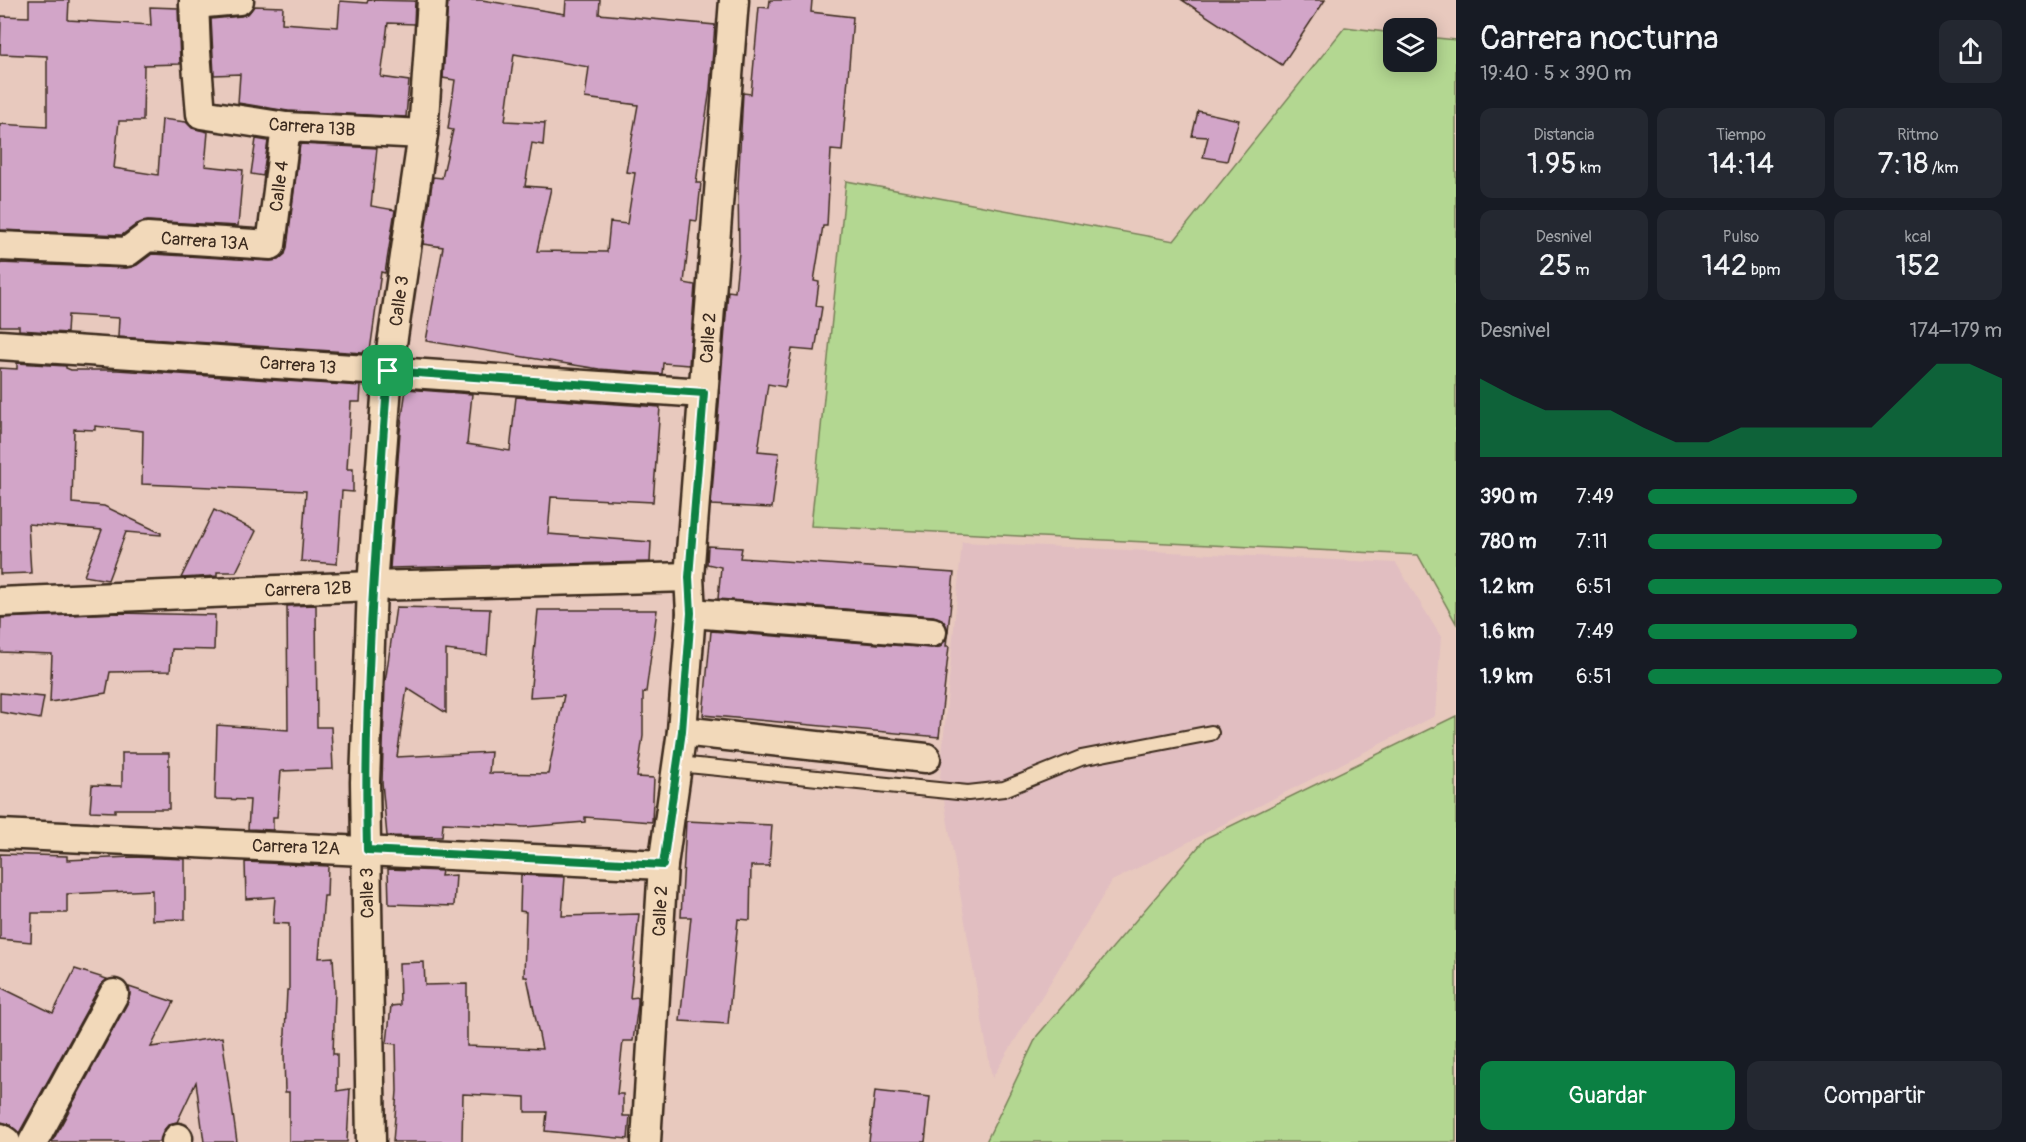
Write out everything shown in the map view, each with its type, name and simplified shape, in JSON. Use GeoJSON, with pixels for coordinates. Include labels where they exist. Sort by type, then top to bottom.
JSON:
{"type":"FeatureCollection","features":[{"type":"Feature","properties":{"kind":"street"},"geometry":{"type":"LineString","coordinates":[[194,2],[239,0]]}},
{"type":"Feature","properties":{"kind":"street","name":"Calle 3"},"geometry":{"type":"LineString","coordinates":[[370,1142],[365,782],[372,586],[388,371],[423,134],[432,0]]}},
{"type":"Feature","properties":{"kind":"street","name":"Calle 2"},"geometry":{"type":"LineString","coordinates":[[646,1142],[663,865],[682,731],[691,613],[689,577],[734,0]]}},
{"type":"Feature","properties":{"kind":"street","name":"Carrera 13B"},"geometry":{"type":"LineString","coordinates":[[194,2],[201,114],[286,128],[423,134]]}},
{"type":"Feature","properties":{"kind":"street","name":"Calle 4"},"geometry":{"type":"LineString","coordinates":[[271,245],[286,128]]}},
{"type":"Feature","properties":{"kind":"street","name":"Carrera 13A"},"geometry":{"type":"LineString","coordinates":[[0,246],[127,252],[147,237],[271,245]]}},
{"type":"Feature","properties":{"kind":"street","name":"Carrera 13"},"geometry":{"type":"LineString","coordinates":[[0,345],[704,393]]}},
{"type":"Feature","properties":{"kind":"street","name":"Carrera 12B"},"geometry":{"type":"LineString","coordinates":[[0,602],[372,586],[689,577]]}},
{"type":"Feature","properties":{"kind":"street"},"geometry":{"type":"LineString","coordinates":[[691,613],[932,632]]}},
{"type":"Feature","properties":{"kind":"street"},"geometry":{"type":"LineString","coordinates":[[682,731],[926,758]]}},
{"type":"Feature","properties":{"kind":"street","name":"Carrera 12A"},"geometry":{"type":"LineString","coordinates":[[0,834],[663,865]]}},
{"type":"Feature","properties":{"kind":"street"},"geometry":{"type":"LineString","coordinates":[[33,1142],[114,994]]}},
{"type":"Feature","properties":{"kind":"street"},"geometry":{"type":"LineString","coordinates":[[0,1138],[6,1142]]}},
{"type":"Feature","properties":{"kind":"lane"},"geometry":{"type":"LineString","coordinates":[[678,764],[968,793],[1004,789],[1082,758],[1211,733]]}},
{"type":"Feature","properties":{"kind":"shaded area"},"geometry":{"type":"Polygon","coordinates":[[[962,542],[1396,563],[1441,637],[1435,716],[1112,881],[992,1078],[940,777],[962,542]]]}},
{"type":"Feature","properties":{"kind":"green space"},"geometry":{"type":"Polygon","coordinates":[[[1345,27],[1383,32],[1383,72],[1437,72],[1437,38],[1456,40],[1456,623],[1418,555],[811,526],[846,181],[1174,241],[1345,27]]]}},
{"type":"Feature","properties":{"kind":"green space"},"geometry":{"type":"Polygon","coordinates":[[[1456,716],[1456,1142],[986,1142],[1037,1036],[1206,838],[1456,716]]]}},
{"type":"Feature","properties":{"kind":"building"},"geometry":{"type":"Polygon","coordinates":[[[29,0],[69,0],[68,20],[151,25],[150,7],[178,8],[180,64],[144,65],[143,121],[119,121],[114,168],[158,175],[162,119],[186,122],[192,128],[208,132],[205,166],[243,170],[238,226],[148,221],[137,224],[122,235],[0,230],[0,124],[47,127],[47,56],[0,54],[1,16],[29,17],[29,0]]]}},
{"type":"Feature","properties":{"kind":"building"},"geometry":{"type":"Polygon","coordinates":[[[368,0],[415,1],[414,24],[388,23],[381,77],[409,81],[406,117],[288,111],[238,103],[240,74],[214,75],[211,19],[241,16],[249,13],[254,6],[283,7],[282,23],[338,27],[340,1],[367,3],[368,0]]]}},
{"type":"Feature","properties":{"kind":"building"},"geometry":{"type":"Polygon","coordinates":[[[448,0],[482,0],[565,14],[566,0],[600,0],[599,14],[715,25],[710,89],[696,183],[701,183],[697,221],[691,220],[684,283],[695,285],[689,365],[663,363],[662,374],[599,369],[426,341],[443,247],[423,244],[433,177],[442,178],[453,130],[448,129],[455,80],[443,78],[448,0]],[[514,54],[505,121],[545,123],[543,145],[532,143],[525,186],[551,188],[537,251],[607,252],[610,222],[627,224],[635,173],[626,172],[638,105],[585,98],[589,67],[514,54]]]}},
{"type":"Feature","properties":{"kind":"building"},"geometry":{"type":"Polygon","coordinates":[[[770,0],[812,0],[811,12],[853,17],[842,151],[831,150],[827,226],[823,226],[814,281],[819,282],[816,306],[822,307],[815,351],[792,349],[785,387],[768,384],[758,451],[779,453],[772,508],[711,505],[728,291],[735,292],[739,252],[738,186],[743,93],[751,94],[759,7],[769,8],[770,0]]]}},
{"type":"Feature","properties":{"kind":"building"},"geometry":{"type":"Polygon","coordinates":[[[1182,0],[1325,0],[1282,65],[1182,0]]]}},
{"type":"Feature","properties":{"kind":"building"},"geometry":{"type":"Polygon","coordinates":[[[1198,111],[1239,120],[1227,161],[1203,157],[1208,137],[1192,136],[1198,111]]]}},
{"type":"Feature","properties":{"kind":"building"},"geometry":{"type":"Polygon","coordinates":[[[256,139],[268,141],[263,176],[251,174],[256,139]]]}},
{"type":"Feature","properties":{"kind":"building"},"geometry":{"type":"Polygon","coordinates":[[[300,144],[377,148],[371,206],[395,210],[385,273],[381,272],[370,351],[363,353],[118,337],[119,318],[68,315],[67,333],[19,330],[19,326],[0,326],[0,263],[126,268],[137,265],[152,254],[278,260],[285,254],[287,247],[300,144]]]}},
{"type":"Feature","properties":{"kind":"building"},"geometry":{"type":"Polygon","coordinates":[[[17,363],[66,366],[71,370],[117,370],[361,386],[360,402],[351,402],[347,469],[353,469],[353,492],[342,491],[337,564],[301,561],[306,491],[142,484],[143,431],[95,426],[95,430],[74,429],[72,503],[104,506],[161,535],[126,532],[108,580],[84,576],[102,530],[28,524],[31,573],[0,574],[0,368],[17,369],[17,363]]]}},
{"type":"Feature","properties":{"kind":"building"},"geometry":{"type":"Polygon","coordinates":[[[406,389],[472,394],[467,444],[510,451],[516,397],[660,407],[653,502],[551,497],[548,534],[651,542],[650,562],[390,568],[400,432],[406,389]]]}},
{"type":"Feature","properties":{"kind":"building"},"geometry":{"type":"Polygon","coordinates":[[[214,510],[256,531],[236,572],[217,572],[217,576],[181,578],[214,510]]]}},
{"type":"Feature","properties":{"kind":"building"},"geometry":{"type":"Polygon","coordinates":[[[708,546],[742,548],[740,558],[954,573],[948,631],[942,619],[933,616],[718,599],[721,567],[707,564],[708,546]]]}},
{"type":"Feature","properties":{"kind":"building"},"geometry":{"type":"Polygon","coordinates":[[[316,605],[317,727],[331,727],[333,769],[281,771],[277,817],[273,817],[273,830],[248,829],[250,800],[215,799],[217,725],[288,730],[287,606],[316,605]]]}},
{"type":"Feature","properties":{"kind":"building"},"geometry":{"type":"Polygon","coordinates":[[[396,607],[490,609],[487,655],[446,650],[446,713],[407,688],[397,757],[491,752],[489,773],[548,774],[564,695],[530,697],[538,610],[657,610],[646,692],[643,693],[643,736],[637,777],[654,778],[652,822],[585,817],[585,822],[525,827],[443,823],[442,837],[387,836],[382,782],[385,683],[396,607]]]}},
{"type":"Feature","properties":{"kind":"building"},"geometry":{"type":"Polygon","coordinates":[[[119,613],[215,615],[214,650],[172,649],[170,671],[110,672],[106,693],[50,702],[52,654],[0,652],[1,618],[119,613]]]}},
{"type":"Feature","properties":{"kind":"building"},"geometry":{"type":"Polygon","coordinates":[[[711,631],[931,648],[940,647],[947,636],[946,646],[949,646],[939,737],[703,715],[711,631]]]}},
{"type":"Feature","properties":{"kind":"building"},"geometry":{"type":"Polygon","coordinates":[[[0,693],[44,697],[40,719],[0,712],[0,693]]]}},
{"type":"Feature","properties":{"kind":"building"},"geometry":{"type":"Polygon","coordinates":[[[122,753],[169,753],[169,809],[90,811],[92,785],[122,786],[122,753]]]}},
{"type":"Feature","properties":{"kind":"building"},"geometry":{"type":"Polygon","coordinates":[[[686,821],[772,825],[769,866],[751,866],[750,920],[738,919],[728,1024],[680,1021],[691,917],[681,917],[686,821]]]}},
{"type":"Feature","properties":{"kind":"building"},"geometry":{"type":"Polygon","coordinates":[[[0,854],[67,856],[67,860],[132,857],[185,859],[185,919],[152,920],[152,890],[67,894],[67,913],[32,913],[31,942],[0,939],[0,854]]]}},
{"type":"Feature","properties":{"kind":"building"},"geometry":{"type":"Polygon","coordinates":[[[245,862],[328,866],[327,896],[324,896],[319,958],[333,957],[335,992],[333,1054],[337,1054],[337,1091],[350,1089],[347,1142],[289,1142],[289,1092],[285,1092],[284,1055],[287,990],[289,990],[289,924],[273,923],[275,897],[246,899],[245,862]]]}},
{"type":"Feature","properties":{"kind":"building"},"geometry":{"type":"Polygon","coordinates":[[[388,869],[442,871],[441,876],[456,875],[454,906],[389,904],[388,869]]]}},
{"type":"Feature","properties":{"kind":"building"},"geometry":{"type":"Polygon","coordinates":[[[521,875],[565,877],[562,916],[639,914],[630,998],[638,997],[638,1004],[633,1041],[623,1041],[617,1094],[623,1094],[623,1116],[630,1116],[628,1139],[545,1131],[547,1112],[525,1112],[525,1097],[463,1094],[462,1142],[393,1142],[397,1091],[396,1044],[387,1043],[391,1006],[400,1005],[399,963],[424,962],[425,985],[467,984],[467,1046],[542,1049],[527,977],[524,977],[526,912],[520,911],[521,875]]]}},
{"type":"Feature","properties":{"kind":"building"},"geometry":{"type":"Polygon","coordinates":[[[75,969],[107,979],[100,986],[19,1133],[9,1124],[0,1122],[0,987],[53,1013],[75,969]]]}},
{"type":"Feature","properties":{"kind":"building"},"geometry":{"type":"Polygon","coordinates":[[[129,987],[174,1002],[151,1047],[222,1037],[237,1142],[204,1142],[196,1082],[177,1122],[169,1124],[160,1142],[52,1142],[128,1002],[129,987]]]}},
{"type":"Feature","properties":{"kind":"building"},"geometry":{"type":"Polygon","coordinates":[[[875,1091],[930,1097],[925,1142],[869,1142],[875,1091]]]}},
{"type":"Feature","properties":{"kind":"route"},"geometry":{"type":"LineString","coordinates":[[388,371],[704,393],[689,577],[691,613],[682,731],[663,865],[367,850],[365,782],[372,586],[388,371]]}}]}
